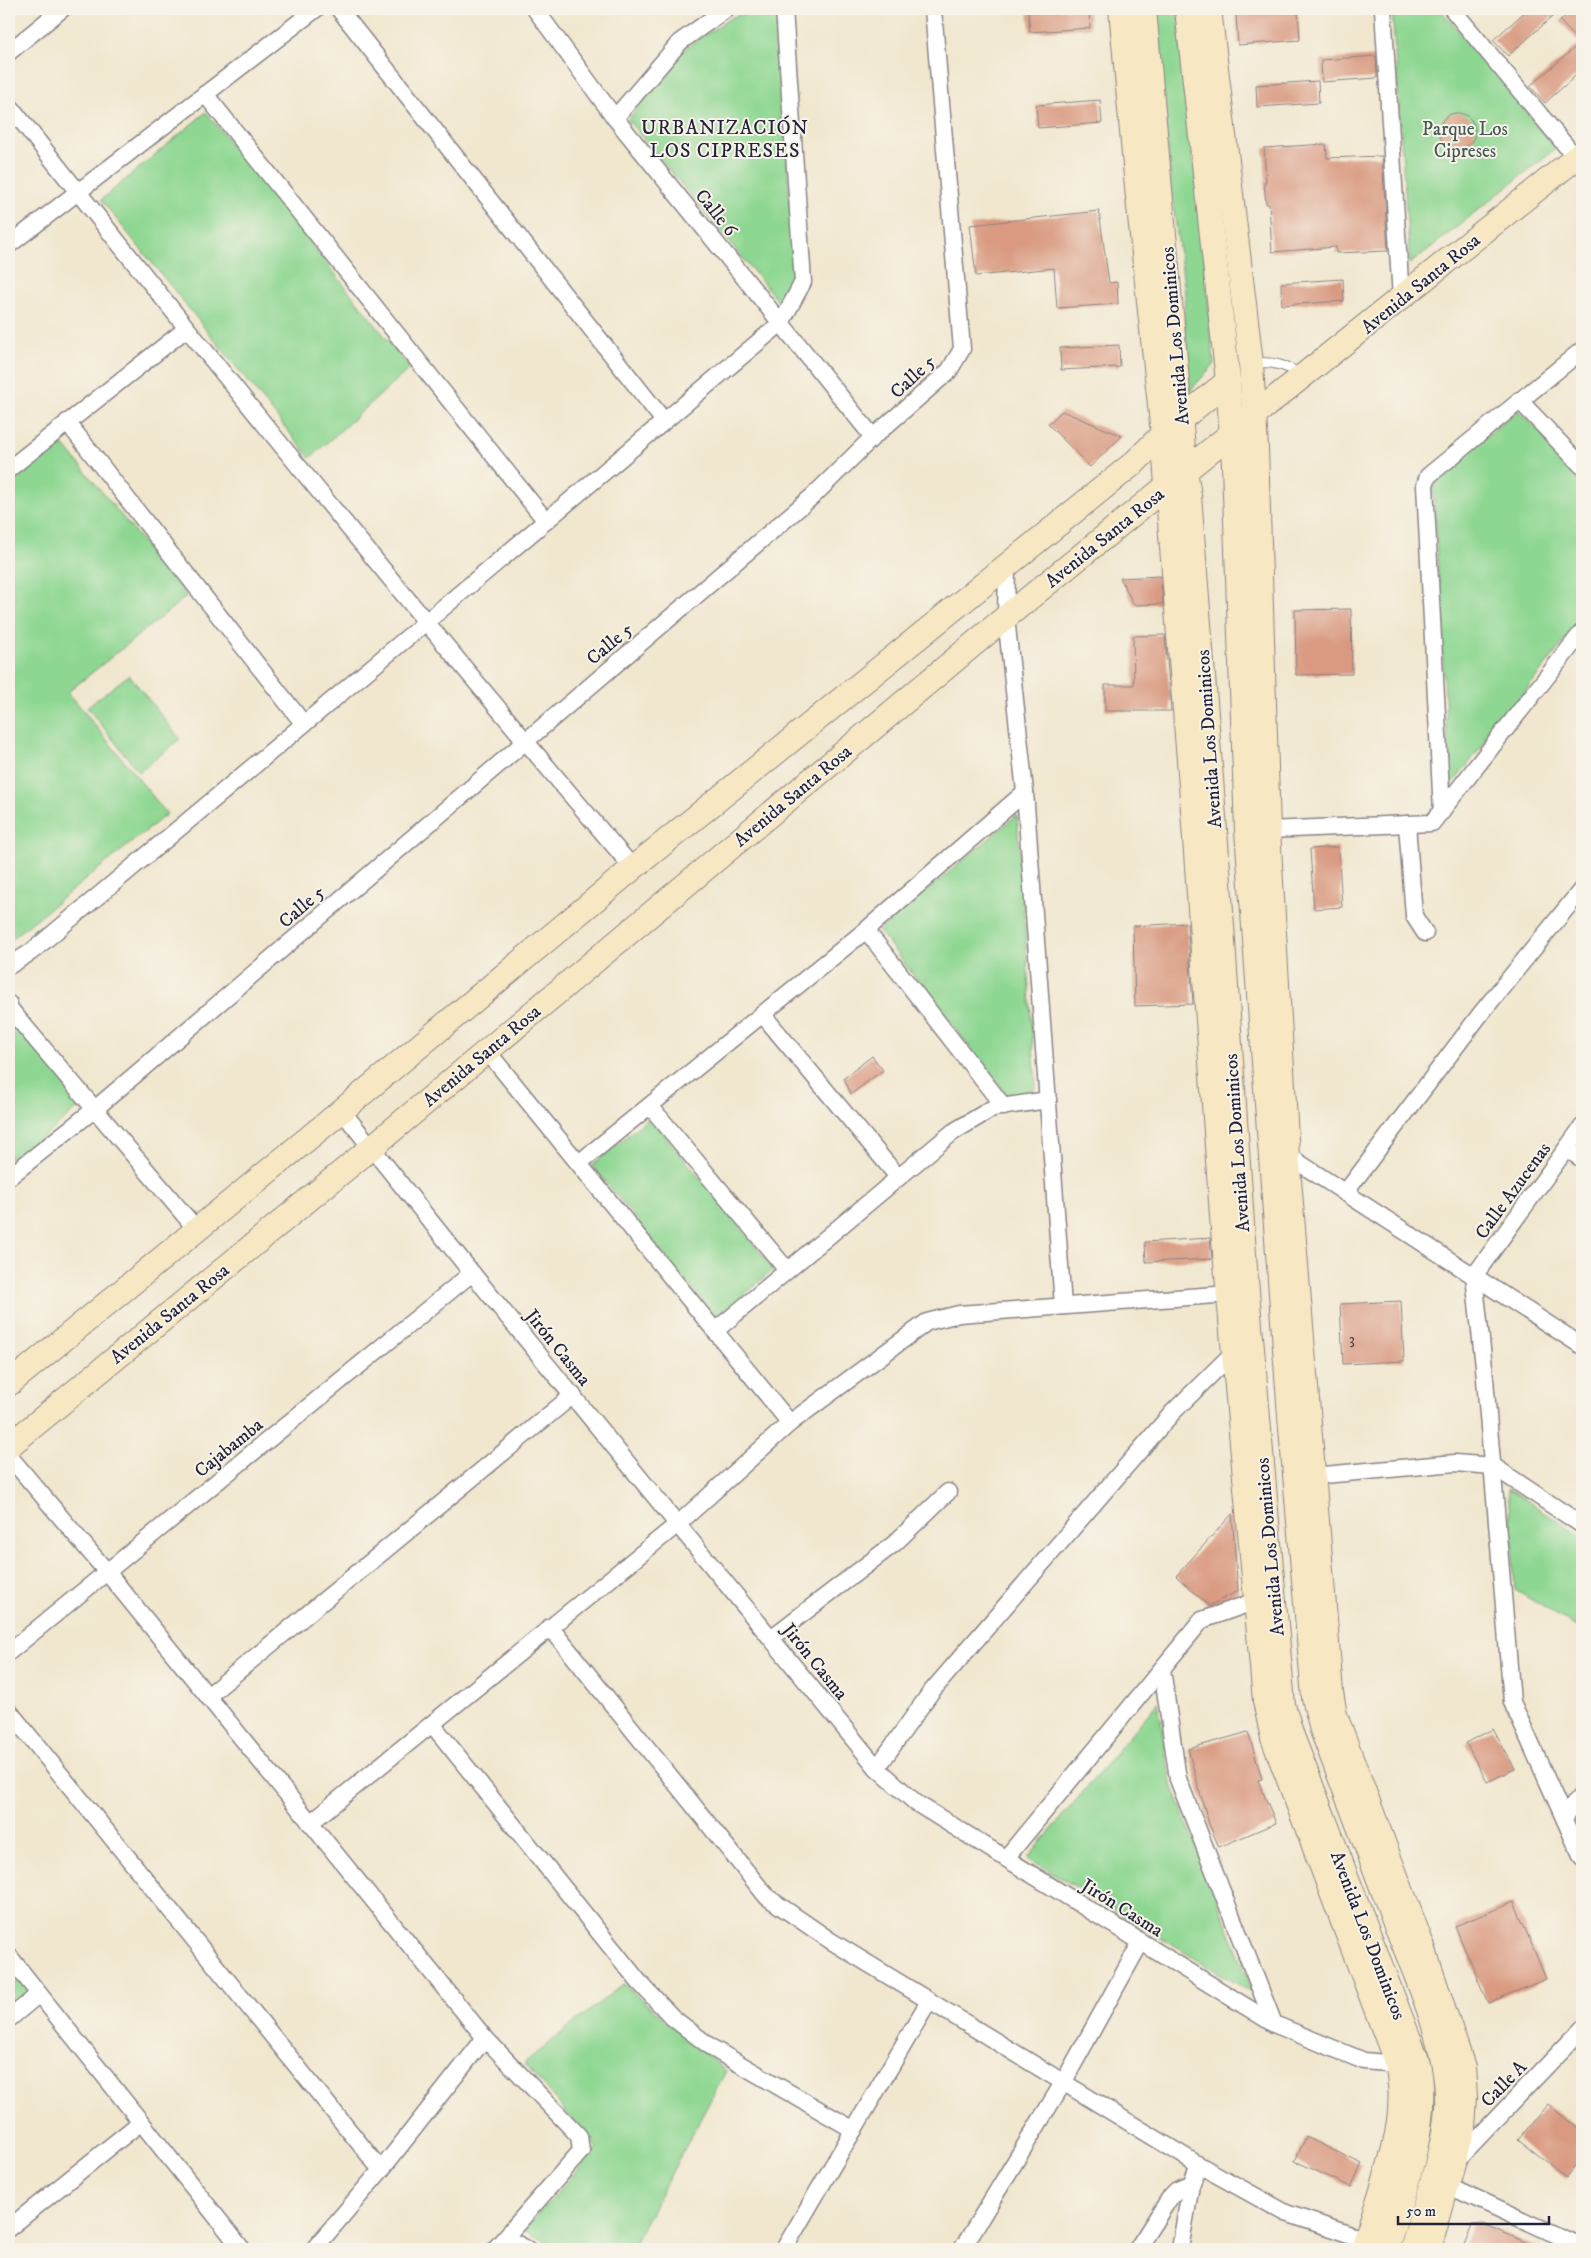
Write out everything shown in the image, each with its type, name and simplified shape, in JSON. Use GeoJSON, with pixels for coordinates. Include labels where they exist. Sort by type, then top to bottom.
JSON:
{"type":"FeatureCollection","features":[{"type":"Feature","properties":{"kind":"main road","name":"Avenida Los Dominicos"},"geometry":{"type":"LineString","coordinates":[[1121,9],[1136,188],[1163,434],[1229,1294],[1267,1713],[1273,1738],[1397,2064],[1401,2101],[1398,2131],[1372,2246]]}},
{"type":"Feature","properties":{"kind":"main road","name":"Avenida Los Dominicos"},"geometry":{"type":"LineString","coordinates":[[1144,9],[1182,419],[1185,471],[1189,495],[1219,882],[1244,1268],[1283,1705],[1292,1736],[1416,2057],[1421,2076],[1420,2128],[1372,2246]]}},
{"type":"Feature","properties":{"kind":"main road","name":"Avenida Los Dominicos"},"geometry":{"type":"LineString","coordinates":[[1187,9],[1228,381],[1247,831],[1290,1416],[1316,1708],[1322,1730],[1422,1991],[1444,2063],[1447,2105],[1441,2144],[1412,2249]]}},
{"type":"Feature","properties":{"kind":"main road"},"geometry":{"type":"LineString","coordinates":[[1209,9],[1251,363],[1268,830],[1287,1155],[1331,1692],[1335,1715],[1422,1945],[1459,2052],[1466,2081],[1463,2127],[1429,2249]]}},
{"type":"Feature","properties":{"kind":"main road","name":"Avenida Santa Rosa"},"geometry":{"type":"LineString","coordinates":[[9,1446],[371,1148],[1006,617],[1254,415],[1579,156]]}},
{"type":"Feature","properties":{"kind":"main road","name":"Avenida Santa Rosa"},"geometry":{"type":"LineString","coordinates":[[9,1384],[633,868],[1135,462],[1163,434],[1228,381]]}},
{"type":"Feature","properties":{"kind":"main road"},"geometry":{"type":"LineString","coordinates":[[1224,1230],[1244,1268]]}},
{"type":"Feature","properties":{"kind":"main road"},"geometry":{"type":"LineString","coordinates":[[1290,1416],[1305,1375]]}},
{"type":"Feature","properties":{"kind":"main road"},"geometry":{"type":"LineString","coordinates":[[1297,1800],[1329,1834]]}},
{"type":"Feature","properties":{"kind":"main road"},"geometry":{"type":"LineString","coordinates":[[1422,1945],[1422,1991]]}},
{"type":"Feature","properties":{"kind":"street"},"geometry":{"type":"LineString","coordinates":[[9,52],[62,9]]}},
{"type":"Feature","properties":{"kind":"street"},"geometry":{"type":"LineString","coordinates":[[9,245],[316,9]]}},
{"type":"Feature","properties":{"kind":"street"},"geometry":{"type":"LineString","coordinates":[[339,9],[664,421]]}},
{"type":"Feature","properties":{"kind":"street","name":"Calle 6"},"geometry":{"type":"LineString","coordinates":[[535,9],[615,118],[873,437]]}},
{"type":"Feature","properties":{"kind":"street"},"geometry":{"type":"LineString","coordinates":[[615,118],[680,42],[726,9]]}},
{"type":"Feature","properties":{"kind":"street"},"geometry":{"type":"LineString","coordinates":[[9,966],[32,952],[780,323],[802,282],[784,9]]}},
{"type":"Feature","properties":{"kind":"street","name":"Calle 5"},"geometry":{"type":"LineString","coordinates":[[9,1177],[95,1109],[814,495],[873,437],[949,371],[962,349],[932,9]]}},
{"type":"Feature","properties":{"kind":"street"},"geometry":{"type":"LineString","coordinates":[[1383,9],[1401,298]]}},
{"type":"Feature","properties":{"kind":"street"},"geometry":{"type":"LineString","coordinates":[[1452,9],[1579,156]]}},
{"type":"Feature","properties":{"kind":"street"},"geometry":{"type":"LineString","coordinates":[[205,94],[546,521]]}},
{"type":"Feature","properties":{"kind":"street"},"geometry":{"type":"LineString","coordinates":[[9,105],[186,329],[524,741],[633,868]]}},
{"type":"Feature","properties":{"kind":"street"},"geometry":{"type":"LineString","coordinates":[[9,469],[66,422],[186,329]]}},
{"type":"Feature","properties":{"kind":"street"},"geometry":{"type":"LineString","coordinates":[[1442,812],[1425,485],[1428,476],[1582,350]]}},
{"type":"Feature","properties":{"kind":"street"},"geometry":{"type":"LineString","coordinates":[[1519,400],[1582,466]]}},
{"type":"Feature","properties":{"kind":"street"},"geometry":{"type":"LineString","coordinates":[[66,422],[303,723]]}},
{"type":"Feature","properties":{"kind":"street"},"geometry":{"type":"LineString","coordinates":[[1007,564],[1006,617],[1025,792],[1063,1306]]}},
{"type":"Feature","properties":{"kind":"street"},"geometry":{"type":"LineString","coordinates":[[1268,830],[1432,823],[1582,632]]}},
{"type":"Feature","properties":{"kind":"street"},"geometry":{"type":"LineString","coordinates":[[579,1163],[866,930],[1025,792]]}},
{"type":"Feature","properties":{"kind":"street"},"geometry":{"type":"LineString","coordinates":[[1407,824],[1414,916],[1425,933]]}},
{"type":"Feature","properties":{"kind":"street"},"geometry":{"type":"LineString","coordinates":[[1345,1193],[1482,1012],[1582,889]]}},
{"type":"Feature","properties":{"kind":"street"},"geometry":{"type":"LineString","coordinates":[[866,930],[1004,1107]]}},
{"type":"Feature","properties":{"kind":"street"},"geometry":{"type":"LineString","coordinates":[[9,1004],[10,1009],[197,1230]]}},
{"type":"Feature","properties":{"kind":"street"},"geometry":{"type":"LineString","coordinates":[[763,1014],[898,1177]]}},
{"type":"Feature","properties":{"kind":"street"},"geometry":{"type":"LineString","coordinates":[[487,1051],[790,1423]]}},
{"type":"Feature","properties":{"kind":"street"},"geometry":{"type":"LineString","coordinates":[[715,1331],[953,1132],[993,1108],[1048,1100]]}},
{"type":"Feature","properties":{"kind":"street"},"geometry":{"type":"LineString","coordinates":[[650,1106],[787,1270]]}},
{"type":"Feature","properties":{"kind":"street","name":"Jirón Casma"},"geometry":{"type":"LineString","coordinates":[[342,1110],[472,1273],[679,1523],[877,1768],[916,1803],[1274,2024],[1364,2061],[1397,2064]]}},
{"type":"Feature","properties":{"kind":"street","name":"Calle Azucenas"},"geometry":{"type":"LineString","coordinates":[[1474,1276],[1582,1127]]}},
{"type":"Feature","properties":{"kind":"street"},"geometry":{"type":"LineString","coordinates":[[1567,1148],[1582,1159]]}},
{"type":"Feature","properties":{"kind":"street"},"geometry":{"type":"LineString","coordinates":[[1287,1155],[1582,1346]]}},
{"type":"Feature","properties":{"kind":"street","name":"Cajabamba"},"geometry":{"type":"LineString","coordinates":[[9,1652],[472,1273]]}},
{"type":"Feature","properties":{"kind":"street"},"geometry":{"type":"LineString","coordinates":[[1474,1276],[1512,1702],[1565,1816],[1582,1858]]}},
{"type":"Feature","properties":{"kind":"street"},"geometry":{"type":"LineString","coordinates":[[310,1822],[679,1523],[790,1423],[927,1322],[959,1314],[1229,1294]]}},
{"type":"Feature","properties":{"kind":"street"},"geometry":{"type":"LineString","coordinates":[[877,1768],[938,1685],[1173,1412],[1234,1351]]}},
{"type":"Feature","properties":{"kind":"street"},"geometry":{"type":"LineString","coordinates":[[208,1696],[573,1395]]}},
{"type":"Feature","properties":{"kind":"street"},"geometry":{"type":"LineString","coordinates":[[9,1456],[107,1572],[485,2038],[579,2136],[582,2144],[581,2151],[500,2243],[527,2249]]}},
{"type":"Feature","properties":{"kind":"street"},"geometry":{"type":"LineString","coordinates":[[1313,1476],[1455,1463],[1492,1466],[1582,1525]]}},
{"type":"Feature","properties":{"kind":"street"},"geometry":{"type":"LineString","coordinates":[[771,1638],[895,1543],[948,1492]]}},
{"type":"Feature","properties":{"kind":"street"},"geometry":{"type":"LineString","coordinates":[[1006,1858],[1202,1620],[1256,1601]]}},
{"type":"Feature","properties":{"kind":"street"},"geometry":{"type":"LineString","coordinates":[[550,1627],[767,1897],[831,1941],[1199,2165],[1286,2213],[1372,2246]]}},
{"type":"Feature","properties":{"kind":"street"},"geometry":{"type":"LineString","coordinates":[[1162,1669],[1178,1779],[1274,2024]]}},
{"type":"Feature","properties":{"kind":"street"},"geometry":{"type":"LineString","coordinates":[[9,1712],[381,2170]]}},
{"type":"Feature","properties":{"kind":"street"},"geometry":{"type":"LineString","coordinates":[[432,1724],[639,1982],[673,2018],[712,2048],[854,2130]]}},
{"type":"Feature","properties":{"kind":"street"},"geometry":{"type":"LineString","coordinates":[[1565,1816],[1582,1794]]}},
{"type":"Feature","properties":{"kind":"street"},"geometry":{"type":"LineString","coordinates":[[962,2249],[1063,2083],[1141,1942]]}},
{"type":"Feature","properties":{"kind":"street"},"geometry":{"type":"LineString","coordinates":[[9,1956],[141,2122],[236,2247]]}},
{"type":"Feature","properties":{"kind":"street"},"geometry":{"type":"LineString","coordinates":[[9,2020],[39,1994]]}},
{"type":"Feature","properties":{"kind":"street"},"geometry":{"type":"LineString","coordinates":[[784,2249],[930,2001]]}},
{"type":"Feature","properties":{"kind":"street","name":"Calle A"},"geometry":{"type":"LineString","coordinates":[[1450,2175],[1582,2029]]}},
{"type":"Feature","properties":{"kind":"street"},"geometry":{"type":"LineString","coordinates":[[314,2249],[381,2170],[485,2038]]}},
{"type":"Feature","properties":{"kind":"street"},"geometry":{"type":"LineString","coordinates":[[9,2228],[141,2122]]}},
{"type":"Feature","properties":{"kind":"street"},"geometry":{"type":"LineString","coordinates":[[1180,2249],[1191,2184],[1199,2165]]}},
{"type":"Feature","properties":{"kind":"street"},"geometry":{"type":"LineString","coordinates":[[1450,2175],[1582,2247]]}},
{"type":"Feature","properties":{"kind":"street"},"geometry":{"type":"LineString","coordinates":[[1137,2249],[1171,2196],[1177,2190],[1191,2184]]}},
{"type":"Feature","properties":{"kind":"lane"},"geometry":{"type":"LineString","coordinates":[[1251,363],[1266,362],[1282,365],[1304,376]]}},
{"type":"Feature","properties":{"kind":"green space"},"geometry":{"type":"Polygon","coordinates":[[[766,9],[778,9],[794,276],[778,301],[628,120],[687,47],[732,17],[766,9]]]}},
{"type":"Feature","properties":{"kind":"green space"},"geometry":{"type":"Polygon","coordinates":[[[1155,9],[1178,9],[1187,124],[1198,189],[1214,364],[1189,392],[1184,321],[1185,291],[1172,196],[1155,9]]]}},
{"type":"Feature","properties":{"kind":"green space","name":"Parque Los Cipreses"},"geometry":{"type":"Polygon","coordinates":[[[1392,9],[1440,9],[1556,148],[1410,264],[1392,9]]]}},
{"type":"Feature","properties":{"kind":"green space"},"geometry":{"type":"Polygon","coordinates":[[[206,112],[410,368],[310,458],[101,200],[206,112]]]}},
{"type":"Feature","properties":{"kind":"green space"},"geometry":{"type":"Polygon","coordinates":[[[1518,410],[1582,476],[1582,619],[1450,787],[1433,480],[1518,410]]]}},
{"type":"Feature","properties":{"kind":"green space"},"geometry":{"type":"Polygon","coordinates":[[[62,443],[187,596],[68,692],[167,814],[9,941],[9,486],[62,443]]]}},
{"type":"Feature","properties":{"kind":"green space"},"geometry":{"type":"Polygon","coordinates":[[[129,675],[180,739],[139,772],[87,707],[129,675]]]}},
{"type":"Feature","properties":{"kind":"green space"},"geometry":{"type":"Polygon","coordinates":[[[1017,815],[1036,1088],[1008,1096],[879,931],[1017,815]]]}},
{"type":"Feature","properties":{"kind":"green space"},"geometry":{"type":"Polygon","coordinates":[[[9,1015],[84,1103],[9,1166],[9,1015]]]}},
{"type":"Feature","properties":{"kind":"green space"},"geometry":{"type":"Polygon","coordinates":[[[650,1117],[774,1269],[716,1319],[592,1165],[650,1117]]]}},
{"type":"Feature","properties":{"kind":"green space"},"geometry":{"type":"Polygon","coordinates":[[[1508,1488],[1582,1537],[1582,1630],[1515,1590],[1508,1488]]]}},
{"type":"Feature","properties":{"kind":"green space"},"geometry":{"type":"Polygon","coordinates":[[[1158,1702],[1170,1780],[1254,1994],[1028,1858],[1158,1702]]]}},
{"type":"Feature","properties":{"kind":"green space"},"geometry":{"type":"Polygon","coordinates":[[[9,1956],[39,1994],[9,2019],[9,1956]]]}},
{"type":"Feature","properties":{"kind":"green space"},"geometry":{"type":"Polygon","coordinates":[[[623,1984],[726,2071],[631,2249],[560,2249],[524,2230],[597,2148],[524,2063],[623,1984]]]}},
{"type":"Feature","properties":{"kind":"building"},"geometry":{"type":"Polygon","coordinates":[[[1028,9],[1089,9],[1090,28],[1030,32],[1028,9]]]}},
{"type":"Feature","properties":{"kind":"building"},"geometry":{"type":"Polygon","coordinates":[[[1528,9],[1561,9],[1508,56],[1493,40],[1528,9]]]}},
{"type":"Feature","properties":{"kind":"building"},"geometry":{"type":"Polygon","coordinates":[[[1574,9],[1582,9],[1582,70],[1545,103],[1530,86],[1580,43],[1560,21],[1574,9]]]}},
{"type":"Feature","properties":{"kind":"building"},"geometry":{"type":"Polygon","coordinates":[[[1298,11],[1300,40],[1238,45],[1236,15],[1298,11]]]}},
{"type":"Feature","properties":{"kind":"building"},"geometry":{"type":"Polygon","coordinates":[[[1376,56],[1377,78],[1322,82],[1321,60],[1376,56]]]}},
{"type":"Feature","properties":{"kind":"building"},"geometry":{"type":"Polygon","coordinates":[[[1318,81],[1319,103],[1257,107],[1256,85],[1318,81]]]}},
{"type":"Feature","properties":{"kind":"building"},"geometry":{"type":"Polygon","coordinates":[[[1100,100],[1102,123],[1038,128],[1036,105],[1100,100]]]}},
{"type":"Feature","properties":{"kind":"building"},"geometry":{"type":"Polygon","coordinates":[[[1457,113],[1469,119],[1475,131],[1469,143],[1457,149],[1445,143],[1439,131],[1445,119],[1457,113]]]}},
{"type":"Feature","properties":{"kind":"building"},"geometry":{"type":"Polygon","coordinates":[[[1326,144],[1327,158],[1382,156],[1388,251],[1336,253],[1336,247],[1272,252],[1269,204],[1266,204],[1264,182],[1266,182],[1264,148],[1326,144]]]}},
{"type":"Feature","properties":{"kind":"building"},"geometry":{"type":"Polygon","coordinates":[[[1099,211],[1109,283],[1117,282],[1118,304],[1057,308],[1054,268],[976,276],[970,225],[1099,211]]]}},
{"type":"Feature","properties":{"kind":"building"},"geometry":{"type":"Polygon","coordinates":[[[1343,279],[1344,301],[1282,305],[1281,283],[1343,279]]]}},
{"type":"Feature","properties":{"kind":"building"},"geometry":{"type":"Polygon","coordinates":[[[1119,345],[1120,367],[1061,370],[1060,348],[1119,345]]]}},
{"type":"Feature","properties":{"kind":"building"},"geometry":{"type":"Polygon","coordinates":[[[1062,411],[1122,436],[1090,467],[1048,424],[1062,411]]]}},
{"type":"Feature","properties":{"kind":"building"},"geometry":{"type":"Polygon","coordinates":[[[1161,576],[1163,604],[1134,605],[1120,578],[1161,576]]]}},
{"type":"Feature","properties":{"kind":"building"},"geometry":{"type":"Polygon","coordinates":[[[1351,609],[1352,674],[1296,675],[1295,610],[1351,609]]]}},
{"type":"Feature","properties":{"kind":"building"},"geometry":{"type":"Polygon","coordinates":[[[1165,635],[1171,711],[1105,711],[1105,685],[1134,685],[1133,636],[1165,635]]]}},
{"type":"Feature","properties":{"kind":"building"},"geometry":{"type":"Polygon","coordinates":[[[1338,847],[1342,907],[1314,909],[1310,849],[1338,847]]]}},
{"type":"Feature","properties":{"kind":"building"},"geometry":{"type":"Polygon","coordinates":[[[1187,923],[1193,1004],[1135,1006],[1133,926],[1187,923]]]}},
{"type":"Feature","properties":{"kind":"building"},"geometry":{"type":"Polygon","coordinates":[[[872,1056],[883,1070],[851,1094],[844,1078],[872,1056]]]}},
{"type":"Feature","properties":{"kind":"building"},"geometry":{"type":"Polygon","coordinates":[[[1210,1238],[1212,1259],[1146,1262],[1145,1242],[1210,1238]]]}},
{"type":"Feature","properties":{"kind":"building"},"geometry":{"type":"Polygon","coordinates":[[[1401,1301],[1404,1361],[1343,1364],[1340,1304],[1401,1301]]]}},
{"type":"Feature","properties":{"kind":"building"},"geometry":{"type":"Polygon","coordinates":[[[1232,1514],[1238,1591],[1209,1606],[1176,1576],[1232,1514]]]}},
{"type":"Feature","properties":{"kind":"building"},"geometry":{"type":"Polygon","coordinates":[[[1493,1729],[1515,1769],[1487,1782],[1466,1743],[1493,1729]]]}},
{"type":"Feature","properties":{"kind":"building"},"geometry":{"type":"Polygon","coordinates":[[[1248,1732],[1262,1779],[1258,1780],[1276,1823],[1219,1847],[1209,1824],[1188,1749],[1248,1732]]]}},
{"type":"Feature","properties":{"kind":"building"},"geometry":{"type":"Polygon","coordinates":[[[1514,1902],[1546,1979],[1488,2003],[1455,1926],[1514,1902]]]}},
{"type":"Feature","properties":{"kind":"building"},"geometry":{"type":"Polygon","coordinates":[[[1548,2104],[1582,2132],[1582,2158],[1566,2178],[1518,2140],[1548,2104]]]}},
{"type":"Feature","properties":{"kind":"building"},"geometry":{"type":"Polygon","coordinates":[[[1306,2137],[1362,2164],[1351,2187],[1295,2161],[1306,2137]]]}},
{"type":"Feature","properties":{"kind":"building"},"geometry":{"type":"Polygon","coordinates":[[[1483,2224],[1542,2249],[1474,2249],[1464,2245],[1472,2225],[1483,2224]]]}},
{"type":"Feature","properties":{"kind":"district","name":"URBANIZACIÓN LOS CIPRESES"},"geometry":{"type":"Point","coordinates":[725,138]}}]}
